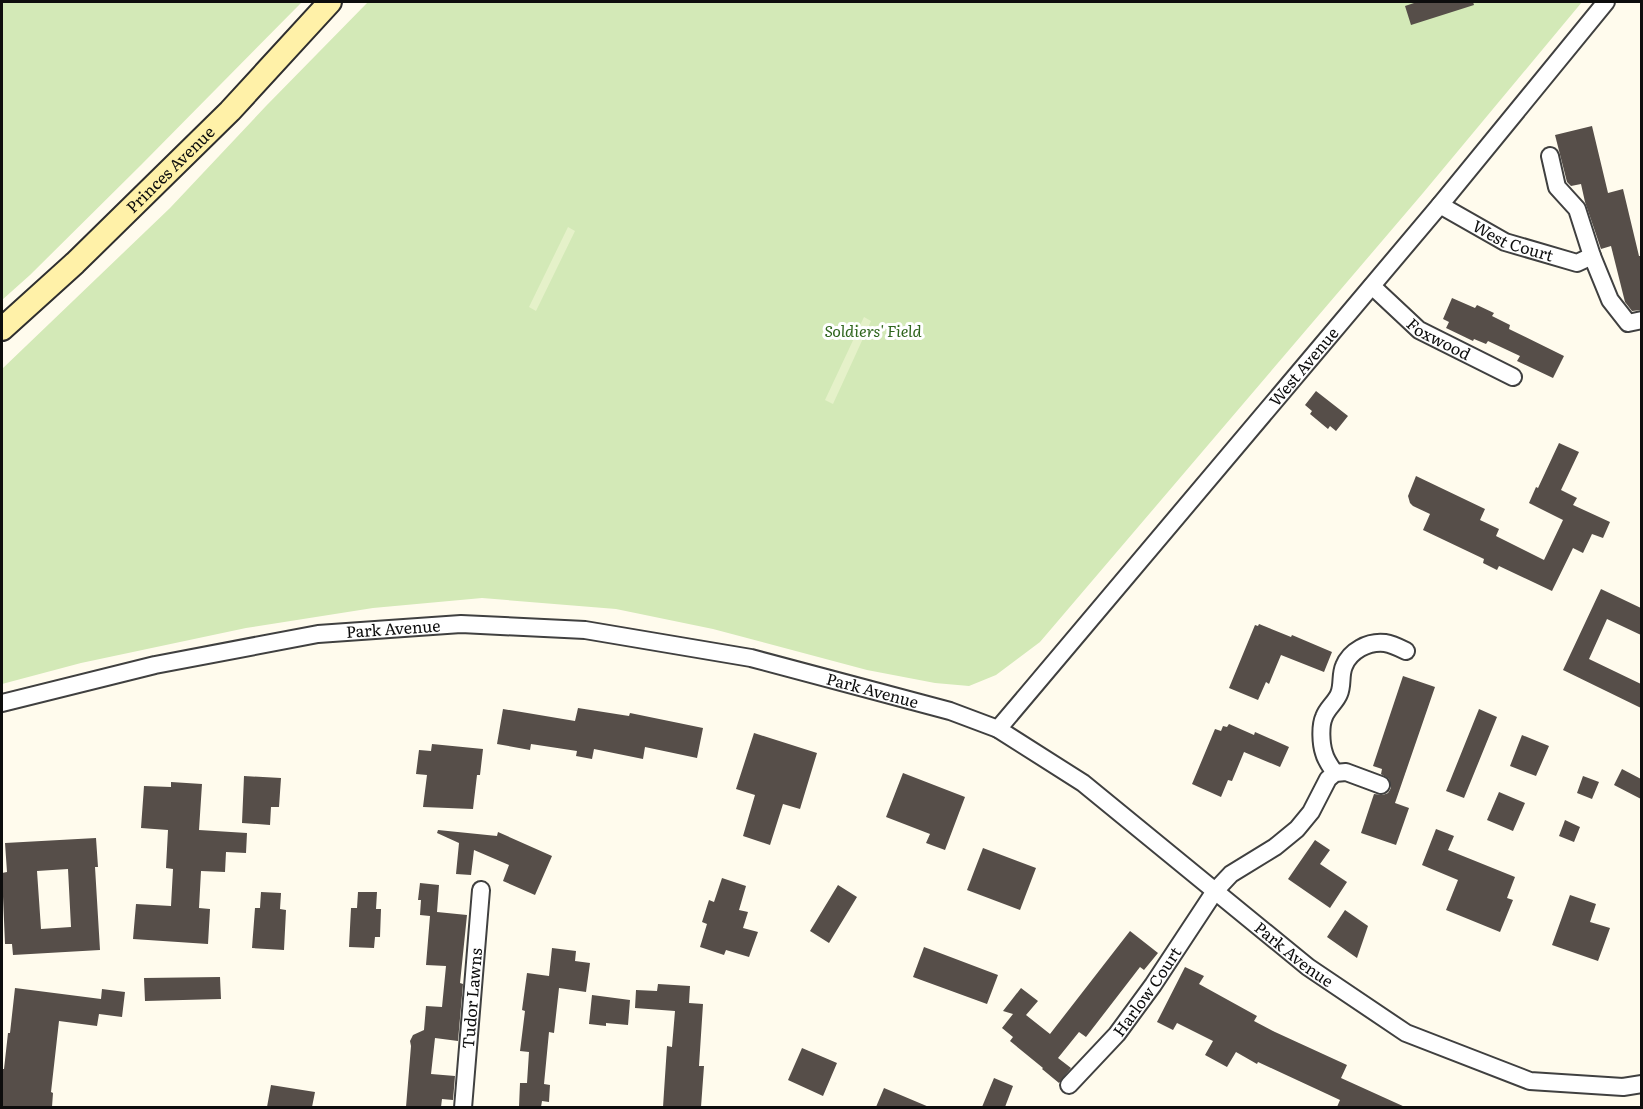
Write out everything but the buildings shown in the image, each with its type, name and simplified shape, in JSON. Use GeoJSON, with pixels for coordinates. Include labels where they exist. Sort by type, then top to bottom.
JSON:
{"type":"FeatureCollection","features":[{"type":"Feature","properties":{"kind":"street","name":"Princes Avenue"},"geometry":{"type":"LineString","coordinates":[[2,329],[75,263],[230,111],[330,2]]}},
{"type":"Feature","properties":{"kind":"street","name":"West Avenue"},"geometry":{"type":"LineString","coordinates":[[998,729],[1440,205],[1606,2]]}},
{"type":"Feature","properties":{"kind":"street"},"geometry":{"type":"LineString","coordinates":[[1550,156],[1557,187],[1577,209],[1592,256],[1610,300],[1628,323],[1641,320]]}},
{"type":"Feature","properties":{"kind":"street","name":"West Court"},"geometry":{"type":"LineString","coordinates":[[1440,205],[1505,242],[1577,263],[1592,256]]}},
{"type":"Feature","properties":{"kind":"street","name":"Foxwood"},"geometry":{"type":"LineString","coordinates":[[1372,286],[1419,330],[1513,377]]}},
{"type":"Feature","properties":{"kind":"street","name":"Park Avenue"},"geometry":{"type":"LineString","coordinates":[[2,703],[155,665],[318,634],[460,624],[585,630],[752,658],[950,711],[998,729],[1083,783],[1308,967],[1406,1033],[1530,1081],[1623,1087],[1641,1084]]}},
{"type":"Feature","properties":{"kind":"street"},"geometry":{"type":"LineString","coordinates":[[1381,785],[1346,772],[1335,773],[1324,752],[1322,725],[1326,712],[1339,694],[1341,676],[1352,654],[1373,642],[1387,643],[1407,651]]}},
{"type":"Feature","properties":{"kind":"street","name":"Harlow Court"},"geometry":{"type":"LineString","coordinates":[[1069,1084],[1123,1026],[1215,891],[1231,874],[1275,848],[1297,829],[1311,812],[1329,779],[1335,773]]}},
{"type":"Feature","properties":{"kind":"street","name":"Tudor Lawns"},"geometry":{"type":"LineString","coordinates":[[463,1107],[481,890]]}},
{"type":"Feature","properties":{"kind":"green space"},"geometry":{"type":"Polygon","coordinates":[[[2,2],[302,2],[141,165],[2,300],[2,2]]]}},
{"type":"Feature","properties":{"kind":"green space","name":"Soldiers' Field"},"geometry":{"type":"Polygon","coordinates":[[[368,2],[1582,2],[1423,193],[1040,642],[996,675],[969,686],[935,683],[867,670],[713,629],[616,609],[482,598],[373,608],[246,628],[81,663],[2,684],[2,369],[170,208],[368,2]]]}},
{"type":"Feature","properties":{"kind":"green space"},"geometry":{"type":"Polygon","coordinates":[[[568,227],[575,231],[536,311],[529,307],[568,227]]]}},
{"type":"Feature","properties":{"kind":"green space"},"geometry":{"type":"Polygon","coordinates":[[[864,317],[871,321],[833,404],[825,400],[864,317]]]}}]}
